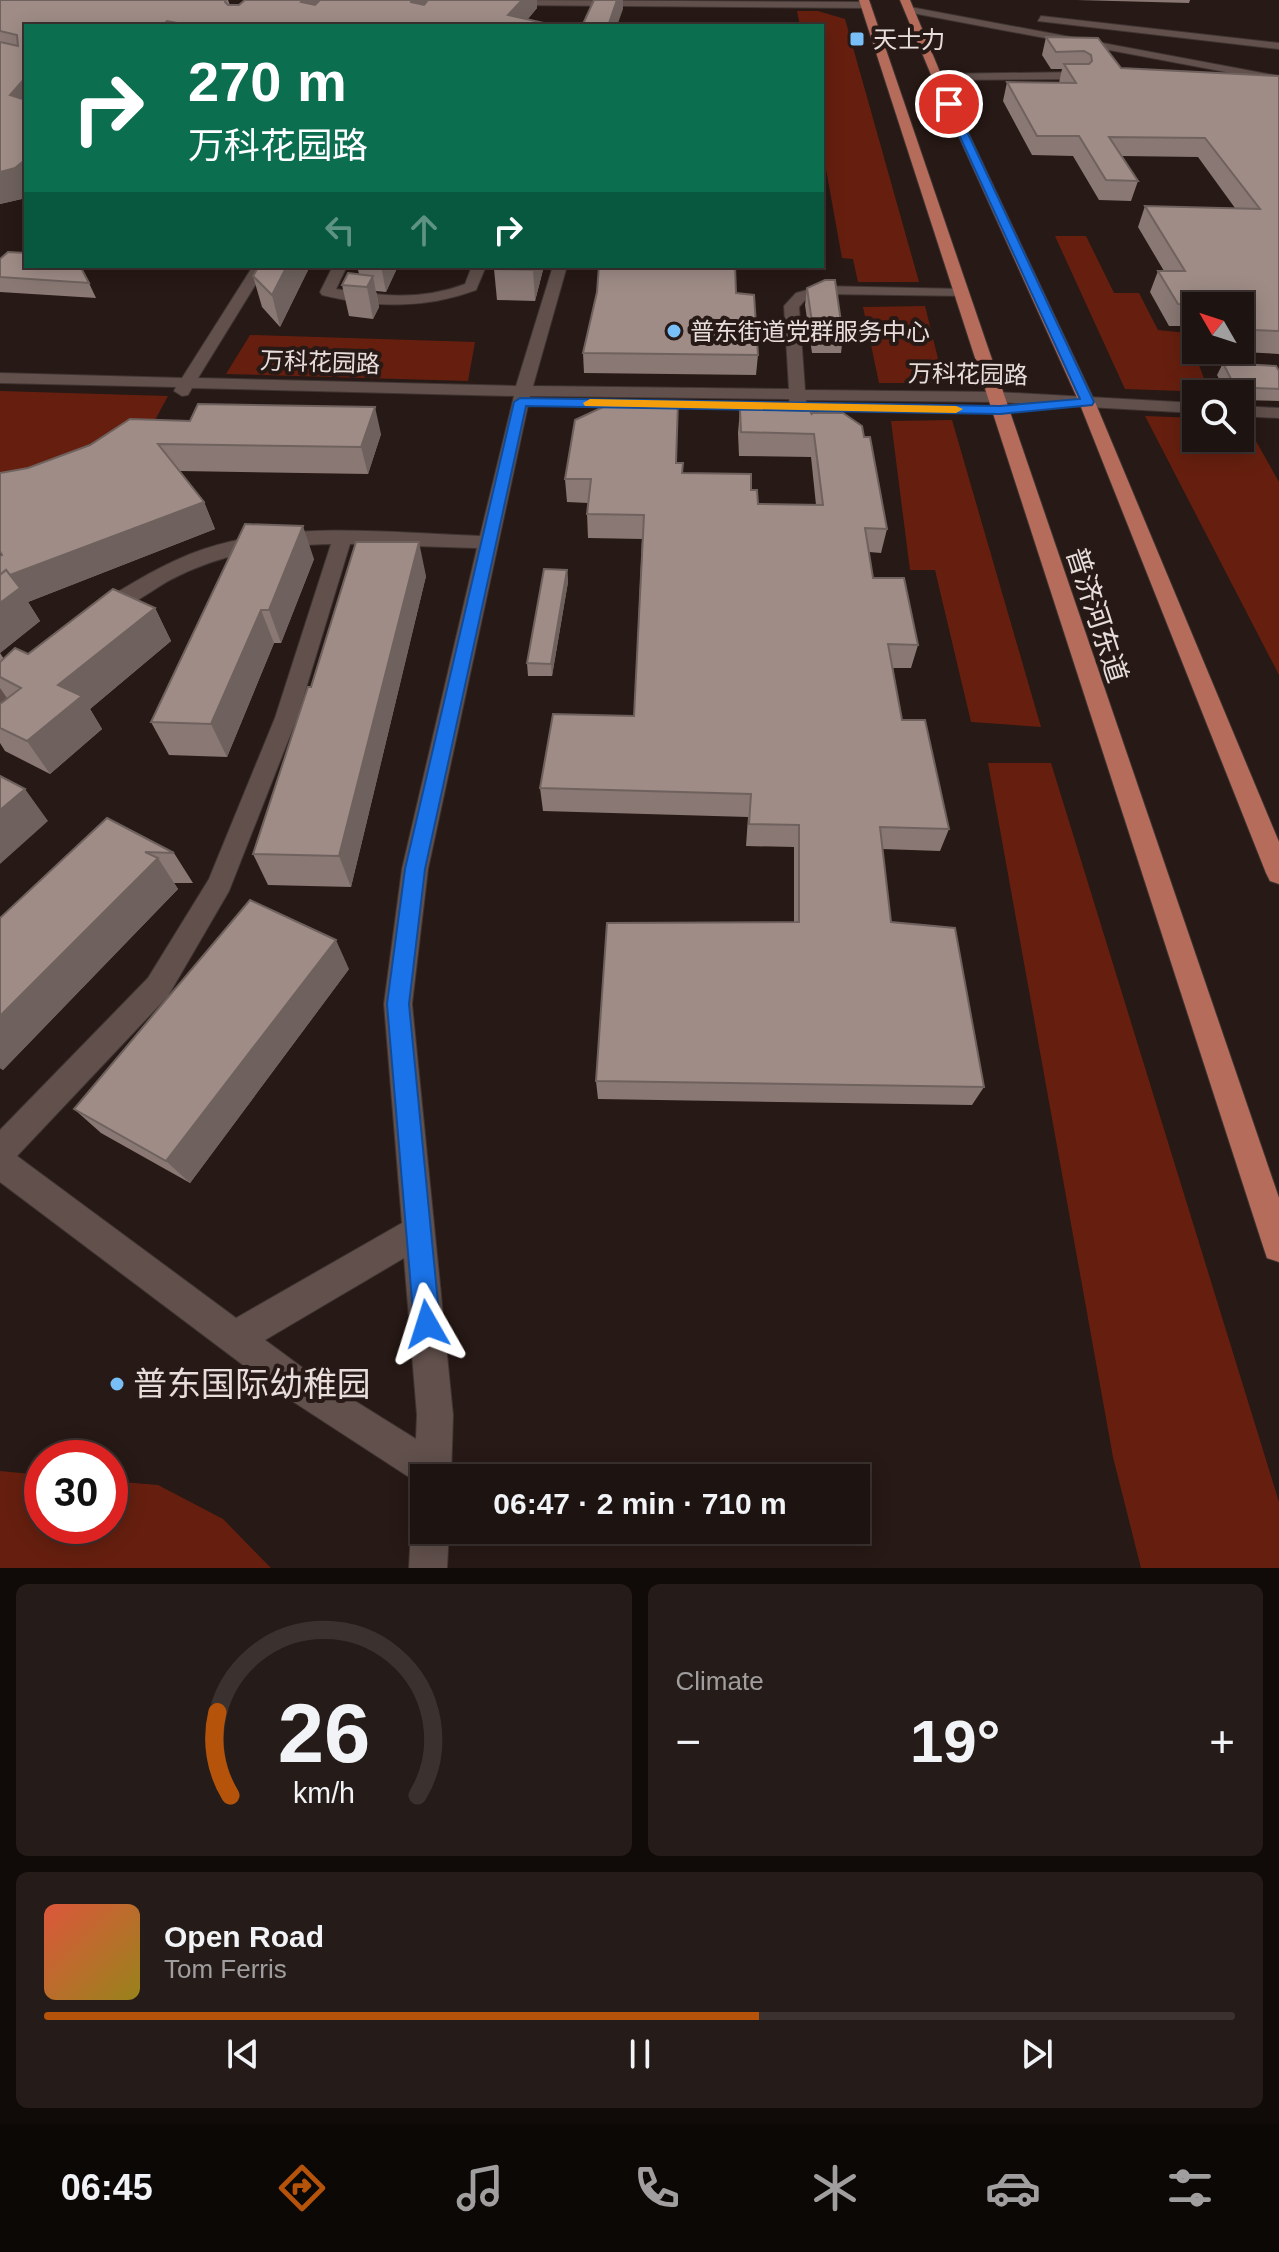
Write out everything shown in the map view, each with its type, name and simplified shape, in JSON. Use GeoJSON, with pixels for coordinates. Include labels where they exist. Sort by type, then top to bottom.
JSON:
{"type":"FeatureCollection","features":[{"type":"Feature","properties":{"kind":"main road","name":"普济河东道"},"geometry":{"type":"LineString","coordinates":[[865,3],[1279,1246]]}},
{"type":"Feature","properties":{"kind":"main road"},"geometry":{"type":"LineString","coordinates":[[909,9],[937,77],[1087,402],[1279,873]]}},
{"type":"Feature","properties":{"kind":"street"},"geometry":{"type":"LineString","coordinates":[[497,2],[865,3]]}},
{"type":"Feature","properties":{"kind":"street"},"geometry":{"type":"LineString","coordinates":[[635,15],[638,3]]}},
{"type":"Feature","properties":{"kind":"street"},"geometry":{"type":"LineString","coordinates":[[909,9],[994,14]]}},
{"type":"Feature","properties":{"kind":"street"},"geometry":{"type":"LineString","coordinates":[[909,9],[970,26],[1279,86]]}},
{"type":"Feature","properties":{"kind":"street"},"geometry":{"type":"LineString","coordinates":[[909,9],[1279,79]]}},
{"type":"Feature","properties":{"kind":"street"},"geometry":{"type":"LineString","coordinates":[[1023,17],[1279,46]]}},
{"type":"Feature","properties":{"kind":"street"},"geometry":{"type":"LineString","coordinates":[[1056,42],[1064,53]]}},
{"type":"Feature","properties":{"kind":"street"},"geometry":{"type":"LineString","coordinates":[[937,77],[1079,75]]}},
{"type":"Feature","properties":{"kind":"street"},"geometry":{"type":"LineString","coordinates":[[186,386],[259,268]]}},
{"type":"Feature","properties":{"kind":"street"},"geometry":{"type":"LineString","coordinates":[[339,268],[327,292],[409,302],[439,301],[471,287],[478,268]]}},
{"type":"Feature","properties":{"kind":"street"},"geometry":{"type":"LineString","coordinates":[[433,1464],[435,1415],[398,1004],[415,869],[521,396],[559,268]]}},
{"type":"Feature","properties":{"kind":"street"},"geometry":{"type":"LineString","coordinates":[[797,401],[791,306],[801,296],[821,290],[963,293]]}},
{"type":"Feature","properties":{"kind":"street","name":"万科花园路"},"geometry":{"type":"LineString","coordinates":[[0,378],[521,396],[998,404],[1087,402],[1182,407]]}},
{"type":"Feature","properties":{"kind":"street","name":"万科花园路"},"geometry":{"type":"LineString","coordinates":[[0,387],[186,386]]}},
{"type":"Feature","properties":{"kind":"street"},"geometry":{"type":"LineString","coordinates":[[1254,412],[1279,413]]}},
{"type":"Feature","properties":{"kind":"street"},"geometry":{"type":"LineString","coordinates":[[0,1152],[158,987],[220,883],[286,718],[342,539]]}},
{"type":"Feature","properties":{"kind":"street"},"geometry":{"type":"LineString","coordinates":[[79,625],[139,587],[221,550],[295,540],[488,542]]}},
{"type":"Feature","properties":{"kind":"street"},"geometry":{"type":"LineString","coordinates":[[0,699],[45,657]]}},
{"type":"Feature","properties":{"kind":"street"},"geometry":{"type":"LineString","coordinates":[[0,1163],[295,1383],[417,1464]]}},
{"type":"Feature","properties":{"kind":"street"},"geometry":{"type":"LineString","coordinates":[[235,1338],[418,1232]]}},
{"type":"Feature","properties":{"kind":"street"},"geometry":{"type":"LineString","coordinates":[[428,1568],[429,1544]]}},
{"type":"Feature","properties":{"kind":"shaded area"},"geometry":{"type":"Polygon","coordinates":[[[797,11],[818,11],[845,19],[919,282],[858,282],[853,259],[842,258],[824,158],[824,24],[800,24],[797,11]]]}},
{"type":"Feature","properties":{"kind":"shaded area"},"geometry":{"type":"Polygon","coordinates":[[[1055,236],[1086,236],[1114,293],[1139,293],[1158,330],[1182,332],[1182,364],[1199,364],[1205,380],[1182,380],[1182,391],[1125,389],[1055,236]]]}},
{"type":"Feature","properties":{"kind":"shaded area"},"geometry":{"type":"Polygon","coordinates":[[[925,306],[944,383],[879,383],[863,307],[925,306]]]}},
{"type":"Feature","properties":{"kind":"shaded area"},"geometry":{"type":"Polygon","coordinates":[[[250,335],[475,342],[468,381],[226,374],[250,335]]]}},
{"type":"Feature","properties":{"kind":"shaded area"},"geometry":{"type":"Polygon","coordinates":[[[0,391],[168,396],[141,446],[0,501],[0,391]]]}},
{"type":"Feature","properties":{"kind":"shaded area"},"geometry":{"type":"Polygon","coordinates":[[[1145,416],[1182,417],[1182,452],[1254,452],[1254,438],[1279,482],[1279,675],[1145,416]]]}},
{"type":"Feature","properties":{"kind":"shaded area"},"geometry":{"type":"Polygon","coordinates":[[[952,420],[1041,727],[971,722],[935,570],[910,570],[891,421],[952,420]]]}},
{"type":"Feature","properties":{"kind":"shaded area"},"geometry":{"type":"Polygon","coordinates":[[[988,763],[1051,763],[1279,1502],[1279,1568],[1141,1568],[1113,1457],[988,763]]]}},
{"type":"Feature","properties":{"kind":"shaded area"},"geometry":{"type":"Polygon","coordinates":[[[0,1471],[24,1473],[24,1544],[128,1544],[128,1482],[158,1485],[223,1519],[271,1568],[0,1568],[0,1471]]]}},
{"type":"Feature","properties":{"kind":"building"},"geometry":{"type":"Polygon","coordinates":[[[0,0],[226,0],[228,5],[239,5],[245,0],[303,0],[301,2],[315,5],[320,0],[412,0],[424,5],[428,0],[522,0],[508,15],[548,24],[183,24],[167,21],[164,24],[24,24],[24,79],[10,95],[24,99],[24,161],[15,168],[0,172],[0,42],[18,46],[17,35],[0,31],[0,0]]]}},
{"type":"Feature","properties":{"kind":"building"},"geometry":{"type":"Polygon","coordinates":[[[594,0],[617,0],[609,24],[583,24],[594,0]]]}},
{"type":"Feature","properties":{"kind":"building"},"geometry":{"type":"Polygon","coordinates":[[[1046,37],[1098,38],[1121,68],[1279,76],[1279,331],[1254,330],[1254,292],[1182,292],[1182,304],[1178,304],[1158,271],[1185,271],[1145,206],[1260,209],[1205,138],[1109,137],[1138,181],[1106,180],[1079,136],[1037,136],[1007,82],[1076,83],[1064,64],[1089,64],[1092,61],[1091,55],[1084,51],[1056,52],[1046,37]]]}},
{"type":"Feature","properties":{"kind":"building"},"geometry":{"type":"Polygon","coordinates":[[[8,252],[24,253],[24,268],[81,268],[89,283],[0,277],[0,259],[8,252]]]}},
{"type":"Feature","properties":{"kind":"building"},"geometry":{"type":"Polygon","coordinates":[[[258,268],[286,268],[272,295],[253,276],[258,268]]]}},
{"type":"Feature","properties":{"kind":"building"},"geometry":{"type":"Polygon","coordinates":[[[494,268],[534,268],[533,270],[494,268]]]}},
{"type":"Feature","properties":{"kind":"building"},"geometry":{"type":"Polygon","coordinates":[[[599,268],[735,268],[736,293],[754,295],[758,355],[583,353],[597,292],[599,268]]]}},
{"type":"Feature","properties":{"kind":"building"},"geometry":{"type":"Polygon","coordinates":[[[348,273],[373,276],[367,287],[342,285],[348,273]]]}},
{"type":"Feature","properties":{"kind":"building"},"geometry":{"type":"Polygon","coordinates":[[[825,280],[835,280],[843,336],[814,336],[807,288],[825,280]]]}},
{"type":"Feature","properties":{"kind":"building"},"geometry":{"type":"Polygon","coordinates":[[[1224,364],[1276,366],[1279,389],[1254,388],[1254,380],[1232,380],[1224,364]]]}},
{"type":"Feature","properties":{"kind":"building"},"geometry":{"type":"Polygon","coordinates":[[[616,401],[678,402],[676,463],[683,463],[682,473],[751,474],[751,490],[757,490],[758,504],[823,505],[814,434],[741,432],[740,409],[843,413],[862,426],[864,437],[870,437],[887,529],[865,528],[873,578],[904,578],[918,645],[888,644],[902,720],[925,720],[949,829],[880,827],[891,922],[955,928],[984,1087],[596,1081],[607,923],[799,922],[799,825],[749,824],[751,794],[540,788],[553,714],[634,716],[644,515],[587,514],[591,479],[565,479],[575,420],[616,401]]]}},
{"type":"Feature","properties":{"kind":"building"},"geometry":{"type":"Polygon","coordinates":[[[198,404],[375,407],[361,447],[158,444],[204,502],[10,575],[6,570],[0,575],[0,473],[28,468],[90,445],[130,419],[190,421],[198,404]]]}},
{"type":"Feature","properties":{"kind":"building"},"geometry":{"type":"Polygon","coordinates":[[[245,524],[303,526],[269,610],[261,610],[211,724],[151,722],[245,524]]]}},
{"type":"Feature","properties":{"kind":"building"},"geometry":{"type":"Polygon","coordinates":[[[356,542],[419,542],[339,856],[253,854],[308,687],[311,687],[356,542]]]}},
{"type":"Feature","properties":{"kind":"building"},"geometry":{"type":"Polygon","coordinates":[[[544,569],[567,570],[551,664],[527,663],[544,569]]]}},
{"type":"Feature","properties":{"kind":"building"},"geometry":{"type":"Polygon","coordinates":[[[6,570],[20,588],[0,603],[0,575],[6,570]]]}},
{"type":"Feature","properties":{"kind":"building"},"geometry":{"type":"Polygon","coordinates":[[[113,589],[155,608],[58,685],[82,696],[27,741],[0,728],[0,704],[21,688],[0,677],[0,662],[15,648],[28,654],[113,589]]]}},
{"type":"Feature","properties":{"kind":"building"},"geometry":{"type":"Polygon","coordinates":[[[0,776],[25,789],[0,810],[0,776]]]}},
{"type":"Feature","properties":{"kind":"building"},"geometry":{"type":"Polygon","coordinates":[[[107,818],[174,853],[145,852],[158,858],[0,1016],[0,918],[107,818]]]}},
{"type":"Feature","properties":{"kind":"building"},"geometry":{"type":"Polygon","coordinates":[[[250,900],[336,940],[166,1161],[74,1109],[250,900]]]}},
{"type":"Feature","properties":{"kind":"slow traffic"},"geometry":{"type":"LineString","coordinates":[[590,403],[956,409]]}},
{"type":"Feature","properties":{"kind":"place","name":"天士力"},"geometry":{"type":"Point","coordinates":[857,39]}},
{"type":"Feature","properties":{"kind":"place","name":"普东街道党群服务中心"},"geometry":{"type":"Point","coordinates":[674,331]}},
{"type":"Feature","properties":{"kind":"place","name":"普东国际幼稚园"},"geometry":{"type":"Point","coordinates":[117,1384]}},
{"type":"Feature","properties":{"kind":"route"},"geometry":{"type":"LineString","coordinates":[[427,1324],[398,1004],[415,869],[520,402],[1000,410],[1087,402],[949,104]]}}]}
